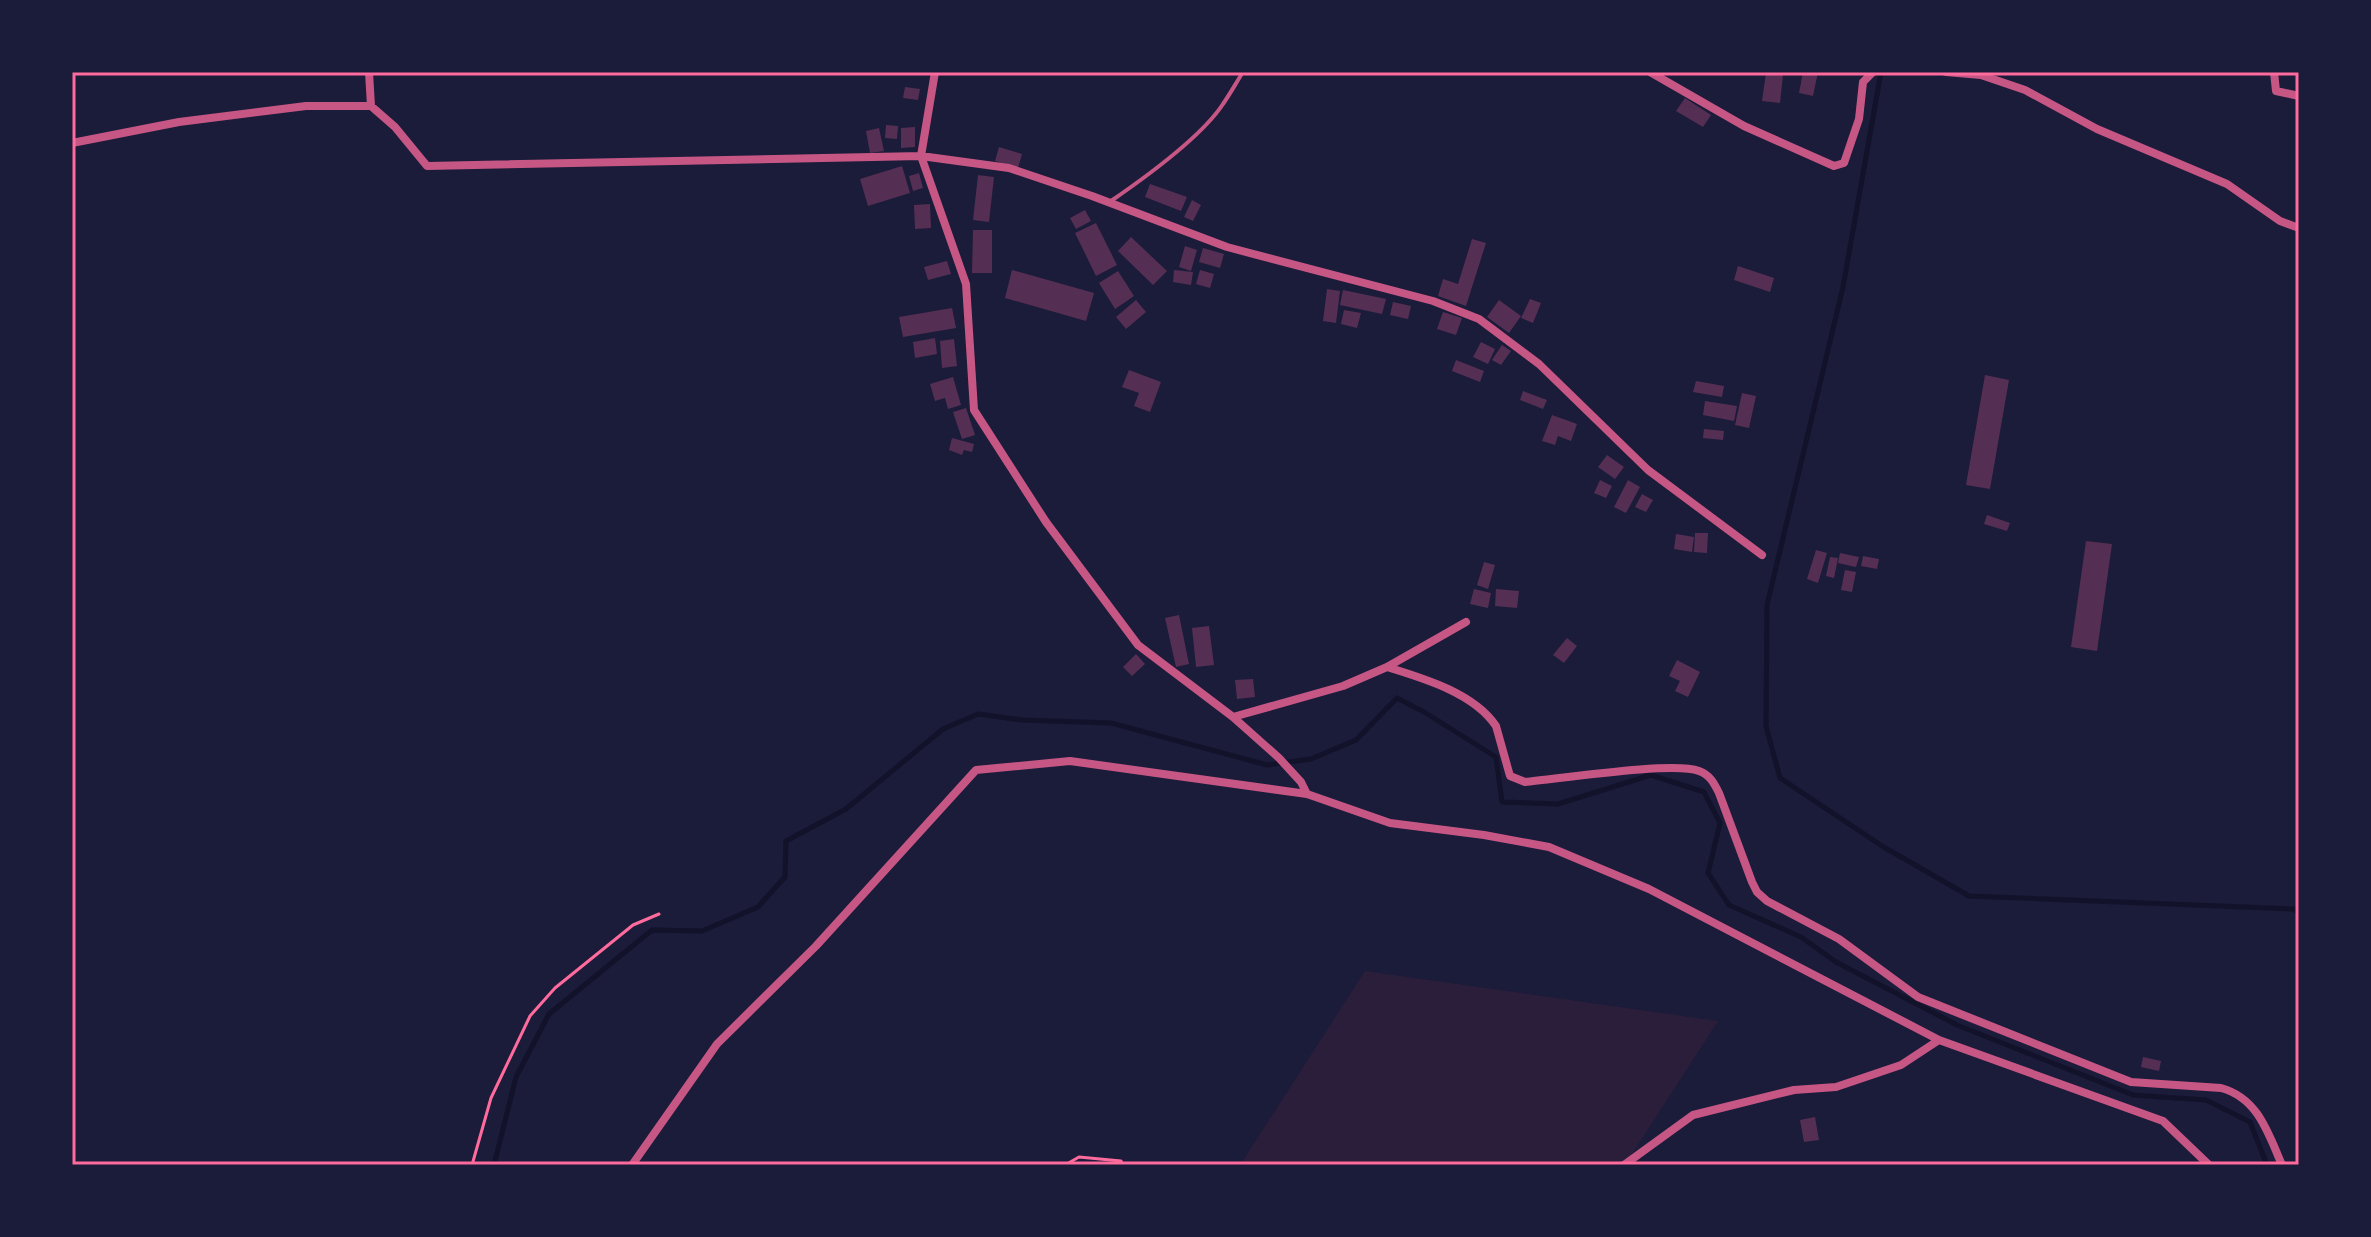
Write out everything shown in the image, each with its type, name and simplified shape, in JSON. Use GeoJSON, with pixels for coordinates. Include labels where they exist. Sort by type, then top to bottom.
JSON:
{"type":"FeatureCollection","features":[{"type":"Feature","properties":{"kind":"street"},"geometry":{"type":"LineString","coordinates":[[369,72],[371,106]]}},
{"type":"Feature","properties":{"kind":"street"},"geometry":{"type":"LineString","coordinates":[[935,72],[921,156],[966,284],[974,410],[1046,522],[1138,645],[1233,717],[1279,758],[1301,782],[1307,794]]}},
{"type":"Feature","properties":{"kind":"street"},"geometry":{"type":"LineString","coordinates":[[1650,72],[1744,126],[1834,166],[1844,163],[1859,119],[1863,82],[1873,72]]}},
{"type":"Feature","properties":{"kind":"street"},"geometry":{"type":"LineString","coordinates":[[1946,72],[1981,75],[2025,90],[2097,129],[2227,184],[2280,221],[2299,228]]}},
{"type":"Feature","properties":{"kind":"street"},"geometry":{"type":"LineString","coordinates":[[2274,72],[2276,91],[2299,96]]}},
{"type":"Feature","properties":{"kind":"street"},"geometry":{"type":"LineString","coordinates":[[72,143],[179,122],[306,106],[371,106],[395,127],[427,166],[921,156],[1009,168],[1227,247],[1433,301],[1479,319],[1539,364],[1648,470],[1762,555]]}},
{"type":"Feature","properties":{"kind":"street"},"geometry":{"type":"LineString","coordinates":[[1233,717],[1343,686],[1387,667],[1466,622]]}},
{"type":"Feature","properties":{"kind":"street"},"geometry":{"type":"LineString","coordinates":[[1387,667],[1432,681],[1457,693],[1492,719],[1510,776],[1515,780],[1525,782],[1666,768],[1691,768],[1703,772],[1719,793],[1752,882],[1767,901],[1839,939],[1918,997],[2131,1082],[2221,1088],[2234,1092],[2247,1100],[2259,1115],[2282,1165]]}},
{"type":"Feature","properties":{"kind":"street"},"geometry":{"type":"LineString","coordinates":[[632,1165],[717,1044],[816,946],[976,770],[1070,761],[1307,794],[1390,823],[1549,847],[1649,889],[1939,1040],[2163,1121],[2209,1165]]}},
{"type":"Feature","properties":{"kind":"street"},"geometry":{"type":"LineString","coordinates":[[1624,1165],[1693,1115],[1794,1090],[1836,1087],[1901,1065],[1939,1040]]}},
{"type":"Feature","properties":{"kind":"lane"},"geometry":{"type":"LineString","coordinates":[[1109,202],[1198,132],[1222,106],[1243,72]]}},
{"type":"Feature","properties":{"kind":"path"},"geometry":{"type":"LineString","coordinates":[[472,1165],[491,1098],[530,1016],[555,988],[633,925],[659,914]]}},
{"type":"Feature","properties":{"kind":"path"},"geometry":{"type":"LineString","coordinates":[[1065,1165],[1079,1157],[1121,1161],[1123,1165]]}},
{"type":"Feature","properties":{"kind":"shaded area"},"geometry":{"type":"Polygon","coordinates":[[[1365,971],[1718,1021],[1625,1165],[1240,1165],[1365,971]]]}},
{"type":"Feature","properties":{"kind":"building"},"geometry":{"type":"Polygon","coordinates":[[[1803,72],[1818,72],[1813,96],[1799,93],[1803,72]]]}},
{"type":"Feature","properties":{"kind":"building"},"geometry":{"type":"Polygon","coordinates":[[[1766,73],[1783,75],[1780,103],[1762,101],[1766,73]]]}},
{"type":"Feature","properties":{"kind":"building"},"geometry":{"type":"Polygon","coordinates":[[[905,87],[920,89],[918,100],[903,98],[905,87]]]}},
{"type":"Feature","properties":{"kind":"building"},"geometry":{"type":"Polygon","coordinates":[[[1685,98],[1711,115],[1703,127],[1676,111],[1685,98]]]}},
{"type":"Feature","properties":{"kind":"building"},"geometry":{"type":"Polygon","coordinates":[[[886,125],[898,126],[897,139],[885,138],[886,125]]]}},
{"type":"Feature","properties":{"kind":"building"},"geometry":{"type":"Polygon","coordinates":[[[915,127],[915,147],[901,148],[901,128],[915,127]]]}},
{"type":"Feature","properties":{"kind":"building"},"geometry":{"type":"Polygon","coordinates":[[[879,128],[884,151],[870,153],[866,131],[879,128]]]}},
{"type":"Feature","properties":{"kind":"building"},"geometry":{"type":"Polygon","coordinates":[[[999,147],[1022,154],[1018,168],[995,161],[999,147]]]}},
{"type":"Feature","properties":{"kind":"building"},"geometry":{"type":"Polygon","coordinates":[[[902,166],[910,193],[868,206],[860,179],[902,166]]]}},
{"type":"Feature","properties":{"kind":"building"},"geometry":{"type":"Polygon","coordinates":[[[919,173],[923,188],[913,191],[909,176],[919,173]]]}},
{"type":"Feature","properties":{"kind":"building"},"geometry":{"type":"Polygon","coordinates":[[[978,175],[994,177],[989,222],[973,220],[978,175]]]}},
{"type":"Feature","properties":{"kind":"building"},"geometry":{"type":"Polygon","coordinates":[[[1150,184],[1187,197],[1181,211],[1145,197],[1150,184]]]}},
{"type":"Feature","properties":{"kind":"building"},"geometry":{"type":"Polygon","coordinates":[[[1192,200],[1201,205],[1193,221],[1184,217],[1192,200]]]}},
{"type":"Feature","properties":{"kind":"building"},"geometry":{"type":"Polygon","coordinates":[[[930,204],[931,228],[915,229],[914,205],[930,204]]]}},
{"type":"Feature","properties":{"kind":"building"},"geometry":{"type":"Polygon","coordinates":[[[1085,210],[1091,221],[1076,229],[1070,218],[1085,210]]]}},
{"type":"Feature","properties":{"kind":"building"},"geometry":{"type":"Polygon","coordinates":[[[1096,223],[1117,265],[1096,276],[1075,233],[1096,223]]]}},
{"type":"Feature","properties":{"kind":"building"},"geometry":{"type":"Polygon","coordinates":[[[973,230],[992,230],[992,273],[972,273],[973,230]]]}},
{"type":"Feature","properties":{"kind":"building"},"geometry":{"type":"Polygon","coordinates":[[[1131,237],[1167,271],[1153,285],[1118,251],[1131,237]]]}},
{"type":"Feature","properties":{"kind":"building"},"geometry":{"type":"Polygon","coordinates":[[[1472,239],[1486,243],[1466,306],[1438,296],[1443,279],[1458,284],[1472,239]]]}},
{"type":"Feature","properties":{"kind":"building"},"geometry":{"type":"Polygon","coordinates":[[[1185,246],[1197,250],[1191,271],[1179,267],[1185,246]]]}},
{"type":"Feature","properties":{"kind":"building"},"geometry":{"type":"Polygon","coordinates":[[[1203,248],[1224,254],[1220,268],[1199,262],[1203,248]]]}},
{"type":"Feature","properties":{"kind":"building"},"geometry":{"type":"Polygon","coordinates":[[[947,261],[951,274],[928,280],[924,267],[947,261]]]}},
{"type":"Feature","properties":{"kind":"building"},"geometry":{"type":"Polygon","coordinates":[[[1738,266],[1774,278],[1770,292],[1734,280],[1738,266]]]}},
{"type":"Feature","properties":{"kind":"building"},"geometry":{"type":"Polygon","coordinates":[[[1012,270],[1094,293],[1086,321],[1005,298],[1012,270]]]}},
{"type":"Feature","properties":{"kind":"building"},"geometry":{"type":"Polygon","coordinates":[[[1174,270],[1193,272],[1191,285],[1173,282],[1174,270]]]}},
{"type":"Feature","properties":{"kind":"building"},"geometry":{"type":"Polygon","coordinates":[[[1200,270],[1214,274],[1210,288],[1196,284],[1200,270]]]}},
{"type":"Feature","properties":{"kind":"building"},"geometry":{"type":"Polygon","coordinates":[[[1118,271],[1134,296],[1115,309],[1099,283],[1118,271]]]}},
{"type":"Feature","properties":{"kind":"building"},"geometry":{"type":"Polygon","coordinates":[[[1327,289],[1340,291],[1336,323],[1323,321],[1327,289]]]}},
{"type":"Feature","properties":{"kind":"building"},"geometry":{"type":"Polygon","coordinates":[[[1343,290],[1386,299],[1382,314],[1340,305],[1343,290]]]}},
{"type":"Feature","properties":{"kind":"building"},"geometry":{"type":"Polygon","coordinates":[[[1530,299],[1541,303],[1533,323],[1521,318],[1530,299]]]}},
{"type":"Feature","properties":{"kind":"building"},"geometry":{"type":"Polygon","coordinates":[[[1136,300],[1146,312],[1126,329],[1116,317],[1136,300]]]}},
{"type":"Feature","properties":{"kind":"building"},"geometry":{"type":"Polygon","coordinates":[[[1499,300],[1521,316],[1509,333],[1487,317],[1499,300]]]}},
{"type":"Feature","properties":{"kind":"building"},"geometry":{"type":"Polygon","coordinates":[[[1393,302],[1411,306],[1408,319],[1390,315],[1393,302]]]}},
{"type":"Feature","properties":{"kind":"building"},"geometry":{"type":"Polygon","coordinates":[[[952,308],[956,328],[903,337],[899,317],[952,308]]]}},
{"type":"Feature","properties":{"kind":"building"},"geometry":{"type":"Polygon","coordinates":[[[1344,310],[1361,313],[1357,328],[1341,324],[1344,310]]]}},
{"type":"Feature","properties":{"kind":"building"},"geometry":{"type":"Polygon","coordinates":[[[1443,312],[1462,318],[1456,335],[1437,329],[1443,312]]]}},
{"type":"Feature","properties":{"kind":"building"},"geometry":{"type":"Polygon","coordinates":[[[935,338],[937,354],[915,358],[913,342],[935,338]]]}},
{"type":"Feature","properties":{"kind":"building"},"geometry":{"type":"Polygon","coordinates":[[[954,339],[957,366],[942,368],[940,341],[954,339]]]}},
{"type":"Feature","properties":{"kind":"building"},"geometry":{"type":"Polygon","coordinates":[[[1481,342],[1495,349],[1488,364],[1473,357],[1481,342]]]}},
{"type":"Feature","properties":{"kind":"building"},"geometry":{"type":"Polygon","coordinates":[[[1502,345],[1511,351],[1501,365],[1492,360],[1502,345]]]}},
{"type":"Feature","properties":{"kind":"building"},"geometry":{"type":"Polygon","coordinates":[[[1456,360],[1484,371],[1480,382],[1452,371],[1456,360]]]}},
{"type":"Feature","properties":{"kind":"building"},"geometry":{"type":"Polygon","coordinates":[[[1129,370],[1161,382],[1150,412],[1134,406],[1139,393],[1122,387],[1129,370]]]}},
{"type":"Feature","properties":{"kind":"building"},"geometry":{"type":"Polygon","coordinates":[[[1985,375],[2009,380],[1990,489],[1966,485],[1985,375]]]}},
{"type":"Feature","properties":{"kind":"building"},"geometry":{"type":"Polygon","coordinates":[[[953,377],[961,405],[948,409],[945,398],[935,401],[930,384],[953,377]]]}},
{"type":"Feature","properties":{"kind":"building"},"geometry":{"type":"Polygon","coordinates":[[[1696,381],[1724,386],[1722,397],[1693,392],[1696,381]]]}},
{"type":"Feature","properties":{"kind":"building"},"geometry":{"type":"Polygon","coordinates":[[[1523,391],[1547,400],[1543,409],[1520,400],[1523,391]]]}},
{"type":"Feature","properties":{"kind":"building"},"geometry":{"type":"Polygon","coordinates":[[[1742,393],[1756,396],[1749,428],[1735,425],[1742,393]]]}},
{"type":"Feature","properties":{"kind":"building"},"geometry":{"type":"Polygon","coordinates":[[[1705,401],[1737,406],[1734,421],[1703,415],[1705,401]]]}},
{"type":"Feature","properties":{"kind":"building"},"geometry":{"type":"Polygon","coordinates":[[[966,408],[975,435],[962,439],[953,412],[966,408]]]}},
{"type":"Feature","properties":{"kind":"building"},"geometry":{"type":"Polygon","coordinates":[[[1552,415],[1577,424],[1571,441],[1558,436],[1555,445],[1542,441],[1552,415]]]}},
{"type":"Feature","properties":{"kind":"building"},"geometry":{"type":"Polygon","coordinates":[[[1704,429],[1724,431],[1723,440],[1703,438],[1704,429]]]}},
{"type":"Feature","properties":{"kind":"building"},"geometry":{"type":"Polygon","coordinates":[[[952,438],[974,444],[972,452],[964,450],[962,455],[949,450],[952,438]]]}},
{"type":"Feature","properties":{"kind":"building"},"geometry":{"type":"Polygon","coordinates":[[[1607,455],[1624,467],[1615,479],[1598,467],[1607,455]]]}},
{"type":"Feature","properties":{"kind":"building"},"geometry":{"type":"Polygon","coordinates":[[[1600,480],[1612,486],[1606,498],[1594,493],[1600,480]]]}},
{"type":"Feature","properties":{"kind":"building"},"geometry":{"type":"Polygon","coordinates":[[[1628,480],[1640,487],[1626,513],[1614,507],[1628,480]]]}},
{"type":"Feature","properties":{"kind":"building"},"geometry":{"type":"Polygon","coordinates":[[[1642,494],[1653,500],[1646,512],[1635,507],[1642,494]]]}},
{"type":"Feature","properties":{"kind":"building"},"geometry":{"type":"Polygon","coordinates":[[[1987,515],[2010,523],[2007,531],[1984,524],[1987,515]]]}},
{"type":"Feature","properties":{"kind":"building"},"geometry":{"type":"Polygon","coordinates":[[[1695,533],[1708,533],[1707,553],[1694,552],[1695,533]]]}},
{"type":"Feature","properties":{"kind":"building"},"geometry":{"type":"Polygon","coordinates":[[[1676,534],[1694,537],[1692,552],[1674,549],[1676,534]]]}},
{"type":"Feature","properties":{"kind":"building"},"geometry":{"type":"Polygon","coordinates":[[[2086,541],[2112,544],[2097,651],[2071,647],[2086,541]]]}},
{"type":"Feature","properties":{"kind":"building"},"geometry":{"type":"Polygon","coordinates":[[[1816,550],[1827,553],[1818,583],[1807,579],[1816,550]]]}},
{"type":"Feature","properties":{"kind":"building"},"geometry":{"type":"Polygon","coordinates":[[[1840,553],[1859,557],[1856,567],[1838,563],[1840,553]]]}},
{"type":"Feature","properties":{"kind":"building"},"geometry":{"type":"Polygon","coordinates":[[[1863,556],[1879,559],[1877,569],[1861,566],[1863,556]]]}},
{"type":"Feature","properties":{"kind":"building"},"geometry":{"type":"Polygon","coordinates":[[[1830,557],[1838,558],[1834,578],[1826,576],[1830,557]]]}},
{"type":"Feature","properties":{"kind":"building"},"geometry":{"type":"Polygon","coordinates":[[[1484,562],[1495,565],[1488,589],[1477,585],[1484,562]]]}},
{"type":"Feature","properties":{"kind":"building"},"geometry":{"type":"Polygon","coordinates":[[[1845,570],[1856,572],[1852,592],[1841,590],[1845,570]]]}},
{"type":"Feature","properties":{"kind":"building"},"geometry":{"type":"Polygon","coordinates":[[[1474,589],[1491,593],[1488,608],[1470,604],[1474,589]]]}},
{"type":"Feature","properties":{"kind":"building"},"geometry":{"type":"Polygon","coordinates":[[[1496,589],[1519,591],[1517,608],[1495,606],[1496,589]]]}},
{"type":"Feature","properties":{"kind":"building"},"geometry":{"type":"Polygon","coordinates":[[[1179,615],[1189,664],[1176,667],[1165,618],[1179,615]]]}},
{"type":"Feature","properties":{"kind":"building"},"geometry":{"type":"Polygon","coordinates":[[[1209,626],[1214,665],[1196,667],[1192,628],[1209,626]]]}},
{"type":"Feature","properties":{"kind":"building"},"geometry":{"type":"Polygon","coordinates":[[[1567,638],[1577,646],[1564,663],[1553,655],[1567,638]]]}},
{"type":"Feature","properties":{"kind":"building"},"geometry":{"type":"Polygon","coordinates":[[[1136,654],[1145,664],[1132,676],[1123,667],[1136,654]]]}},
{"type":"Feature","properties":{"kind":"building"},"geometry":{"type":"Polygon","coordinates":[[[1677,660],[1700,672],[1688,697],[1675,691],[1680,681],[1669,676],[1677,660]]]}},
{"type":"Feature","properties":{"kind":"building"},"geometry":{"type":"Polygon","coordinates":[[[1253,679],[1255,697],[1237,699],[1235,680],[1253,679]]]}},
{"type":"Feature","properties":{"kind":"building"},"geometry":{"type":"Polygon","coordinates":[[[2143,1057],[2161,1061],[2159,1071],[2141,1067],[2143,1057]]]}},
{"type":"Feature","properties":{"kind":"building"},"geometry":{"type":"Polygon","coordinates":[[[1815,1117],[1819,1140],[1804,1142],[1800,1120],[1815,1117]]]}},
{"type":"Feature","properties":{"kind":"waterway"},"geometry":{"type":"LineString","coordinates":[[1881,72],[1843,287],[1767,605],[1766,726],[1780,778],[1882,846],[1969,896],[2294,909],[2299,913]]}},
{"type":"Feature","properties":{"kind":"waterway"},"geometry":{"type":"LineString","coordinates":[[494,1165],[516,1077],[549,1014],[652,930],[702,931],[758,907],[785,877],[786,841],[846,809],[943,729],[978,714],[1022,720],[1111,723],[1267,765],[1311,759],[1356,740],[1397,698],[1496,757],[1502,802],[1558,804],[1651,775],[1704,792],[1720,823],[1708,873],[1729,905],[1801,937],[1836,962],[1957,1025],[2133,1095],[2206,1100],[2250,1122],[2267,1165]]}}]}
